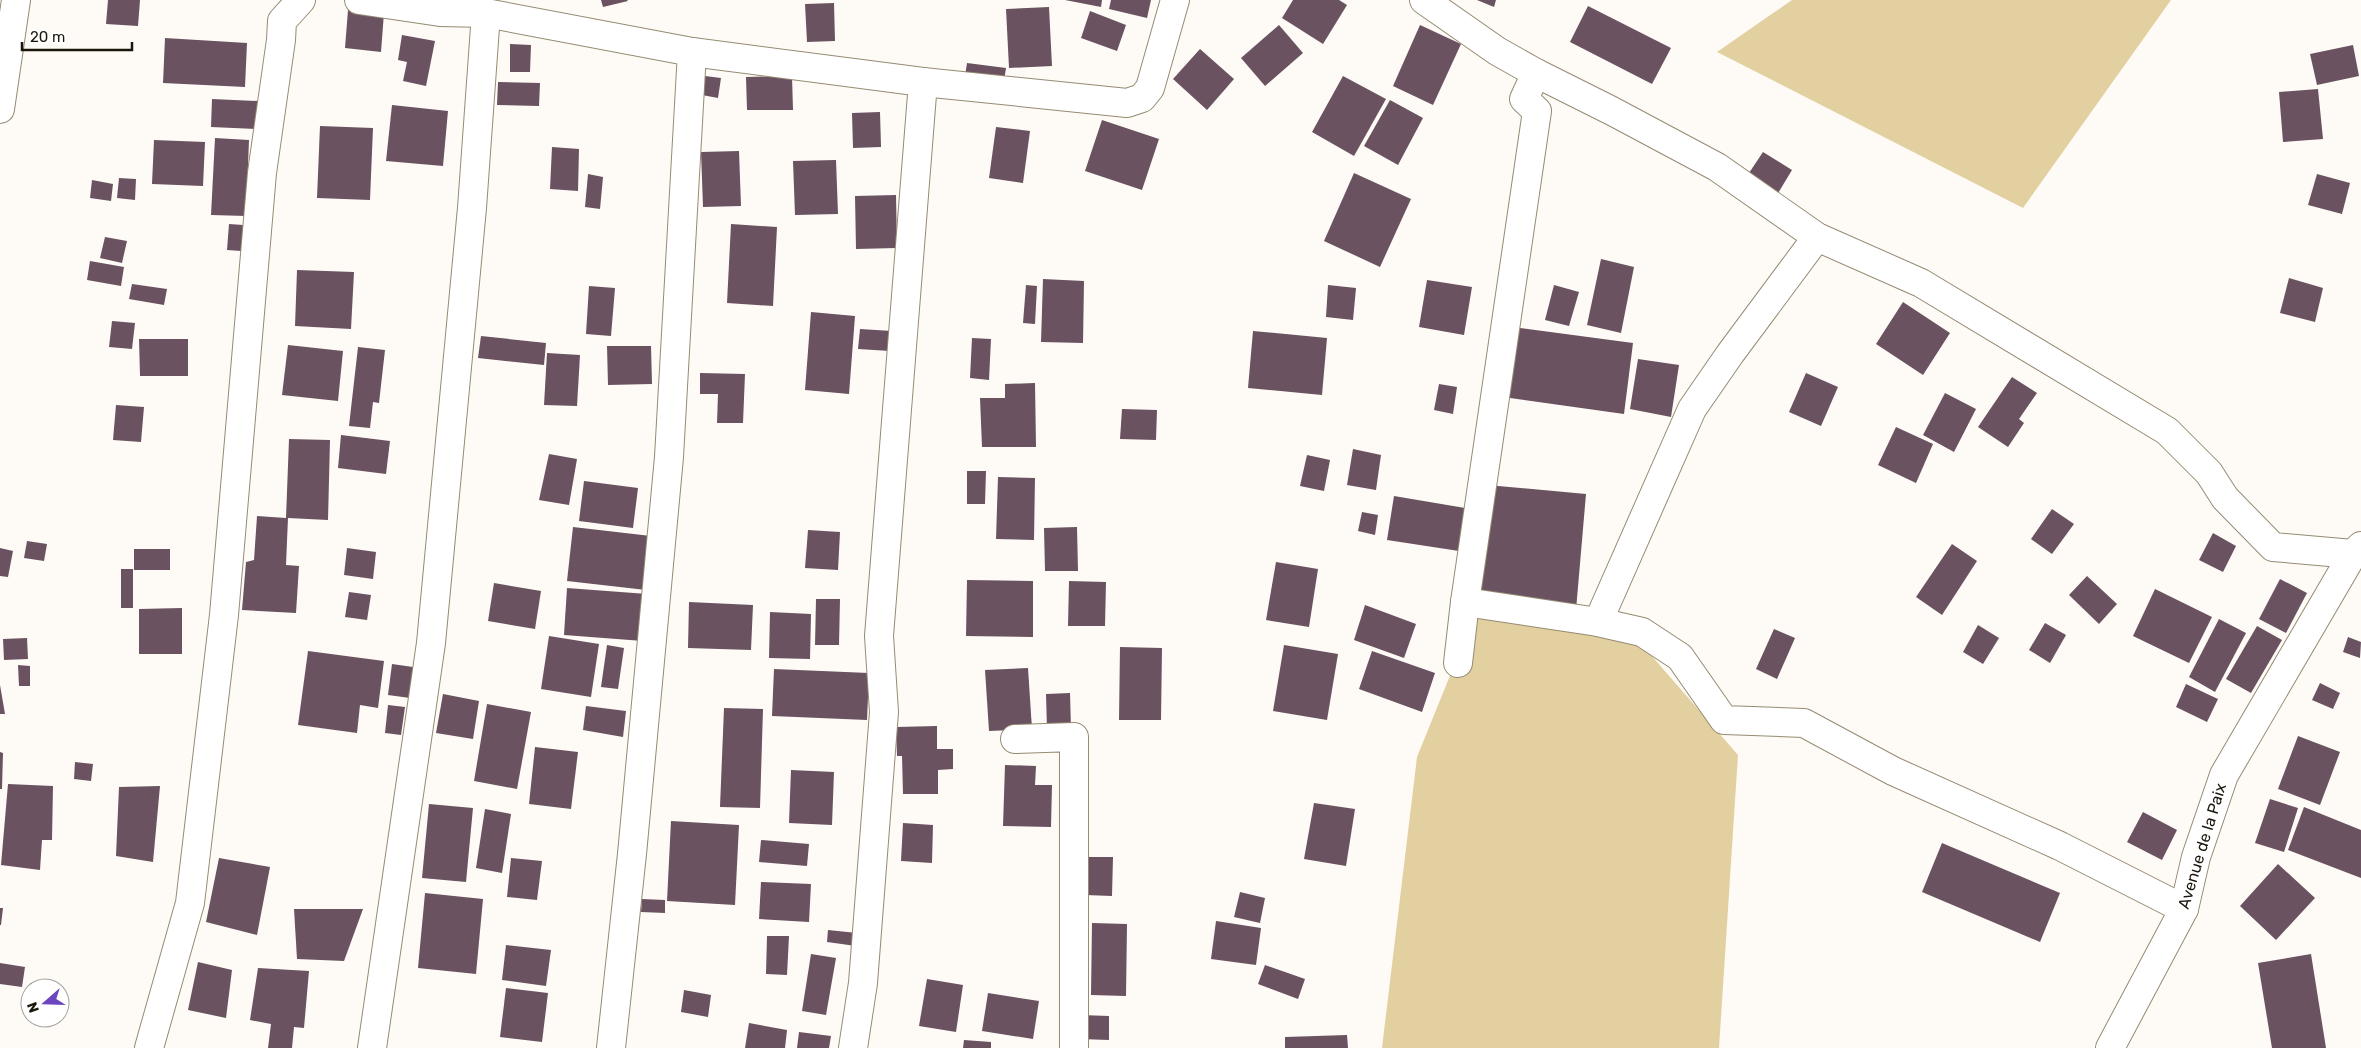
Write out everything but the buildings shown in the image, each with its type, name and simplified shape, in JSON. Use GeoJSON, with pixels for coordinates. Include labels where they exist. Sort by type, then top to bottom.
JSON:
{"type":"FeatureCollection","features":[{"type":"Feature","properties":{"kind":"street"},"geometry":{"type":"LineString","coordinates":[[0,109],[16,0]]}},
{"type":"Feature","properties":{"kind":"street"},"geometry":{"type":"LineString","coordinates":[[149,1048],[190,903],[224,615],[262,173],[282,21],[301,0]]}},
{"type":"Feature","properties":{"kind":"street"},"geometry":{"type":"LineString","coordinates":[[359,0],[440,12],[486,14],[692,52],[923,82],[1127,103],[1142,98],[1150,88],[1175,0]]}},
{"type":"Feature","properties":{"kind":"street"},"geometry":{"type":"LineString","coordinates":[[1424,0],[1497,51],[1717,167],[1817,237],[1921,283],[2167,431],[2209,472],[2224,498],[2273,547],[2357,550]]}},
{"type":"Feature","properties":{"kind":"street"},"geometry":{"type":"LineString","coordinates":[[372,1048],[431,643],[472,208],[486,14]]}},
{"type":"Feature","properties":{"kind":"street"},"geometry":{"type":"LineString","coordinates":[[611,1048],[632,854],[669,457],[692,52]]}},
{"type":"Feature","properties":{"kind":"street"},"geometry":{"type":"LineString","coordinates":[[1458,663],[1465,602],[1537,111],[1524,99],[1536,73]]}},
{"type":"Feature","properties":{"kind":"street"},"geometry":{"type":"LineString","coordinates":[[853,1048],[862,983],[884,712],[879,636],[923,82]]}},
{"type":"Feature","properties":{"kind":"street"},"geometry":{"type":"LineString","coordinates":[[1598,622],[1692,409],[1730,354],[1817,237]]}},
{"type":"Feature","properties":{"kind":"street","name":"Avenue de la Paix"},"geometry":{"type":"LineString","coordinates":[[2110,1048],[2184,909],[2196,857],[2224,775],[2357,550]]}},
{"type":"Feature","properties":{"kind":"street"},"geometry":{"type":"LineString","coordinates":[[1465,602],[1598,622],[1642,632],[1680,657],[1724,720],[1804,723],[1893,771],[2060,846],[2184,909]]}},
{"type":"Feature","properties":{"kind":"street"},"geometry":{"type":"LineString","coordinates":[[1015,739],[1074,737],[1074,1048]]}},
{"type":"Feature","properties":{"kind":"shaded area"},"geometry":{"type":"Polygon","coordinates":[[[1792,0],[2171,0],[2023,208],[1717,52],[1792,0]]]}},
{"type":"Feature","properties":{"kind":"shaded area"},"geometry":{"type":"Polygon","coordinates":[[[1477,609],[1637,639],[1738,755],[1719,1048],[1382,1048],[1417,757],[1477,609]]]}}]}
